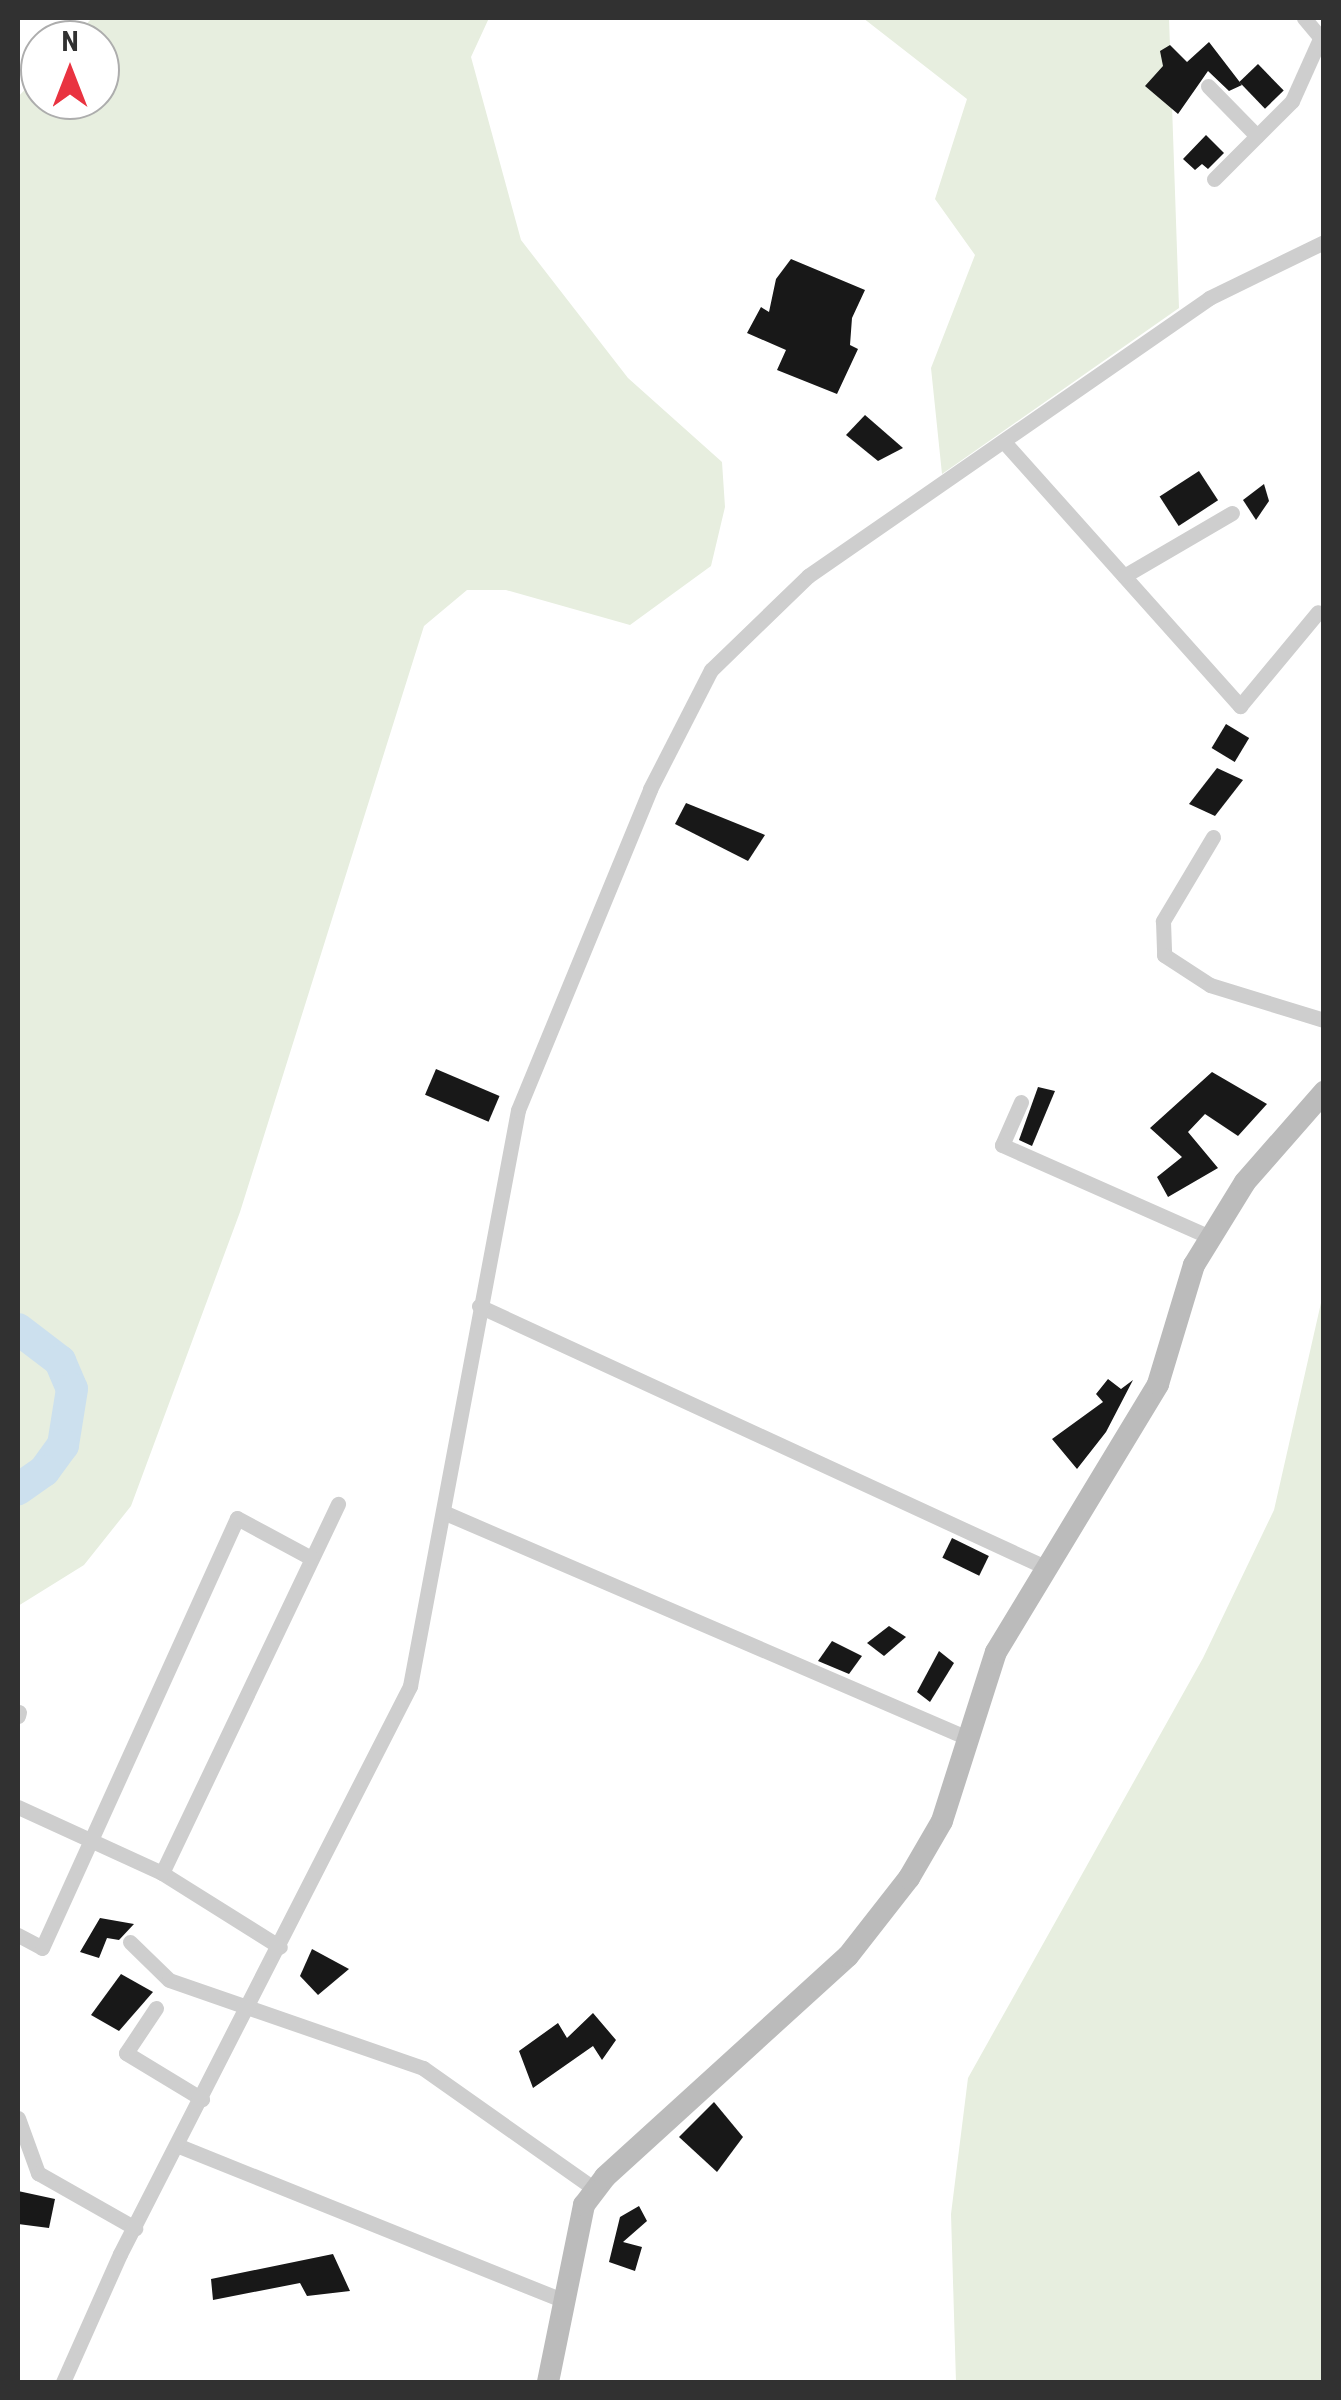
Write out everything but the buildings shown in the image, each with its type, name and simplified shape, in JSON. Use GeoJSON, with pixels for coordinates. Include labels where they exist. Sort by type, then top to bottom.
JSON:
{"type":"FeatureCollection","features":[{"type":"Feature","properties":{"kind":"street"},"geometry":{"type":"LineString","coordinates":[[1214,179],[1292,101],[1321,41],[1304,18]]}},
{"type":"Feature","properties":{"kind":"street"},"geometry":{"type":"LineString","coordinates":[[1208,86],[1257,136]]}},
{"type":"Feature","properties":{"kind":"street"},"geometry":{"type":"LineString","coordinates":[[63,2382],[135,2228],[410,1686],[518,1110],[650,789],[711,670],[808,576],[1209,298],[1324,242]]}},
{"type":"Feature","properties":{"kind":"street"},"geometry":{"type":"LineString","coordinates":[[1005,443],[1240,706],[1318,612]]}},
{"type":"Feature","properties":{"kind":"street"},"geometry":{"type":"LineString","coordinates":[[1124,576],[1232,513]]}},
{"type":"Feature","properties":{"kind":"street"},"geometry":{"type":"LineString","coordinates":[[1212,837],[1162,921],[1164,955],[1210,986],[1324,1020]]}},
{"type":"Feature","properties":{"kind":"street"},"geometry":{"type":"LineString","coordinates":[[548,2382],[572,2242],[596,2190],[848,1956],[909,1878],[942,1820],[996,1652],[1158,1384],[1194,1265],[1245,1182],[1324,1092]]}},
{"type":"Feature","properties":{"kind":"street"},"geometry":{"type":"LineString","coordinates":[[1022,1102],[1002,1145],[1210,1237]]}},
{"type":"Feature","properties":{"kind":"street"},"geometry":{"type":"LineString","coordinates":[[479,1306],[1045,1567]]}},
{"type":"Feature","properties":{"kind":"street"},"geometry":{"type":"LineString","coordinates":[[162,1872],[338,1504]]}},
{"type":"Feature","properties":{"kind":"street"},"geometry":{"type":"LineString","coordinates":[[443,1512],[970,1739]]}},
{"type":"Feature","properties":{"kind":"street"},"geometry":{"type":"LineString","coordinates":[[18,1935],[42,1948],[237,1518],[311,1558]]}},
{"type":"Feature","properties":{"kind":"street"},"geometry":{"type":"LineString","coordinates":[[18,1807],[162,1872],[280,1947]]}},
{"type":"Feature","properties":{"kind":"street"},"geometry":{"type":"LineString","coordinates":[[130,1942],[169,1980],[422,2068],[596,2190]]}},
{"type":"Feature","properties":{"kind":"street"},"geometry":{"type":"LineString","coordinates":[[156,2008],[126,2053],[202,2099]]}},
{"type":"Feature","properties":{"kind":"street"},"geometry":{"type":"LineString","coordinates":[[18,2118],[38,2173],[135,2228]]}},
{"type":"Feature","properties":{"kind":"street"},"geometry":{"type":"LineString","coordinates":[[179,2146],[562,2300]]}},
{"type":"Feature","properties":{"kind":"green space"},"geometry":{"type":"Polygon","coordinates":[[[489,18],[471,57],[521,240],[628,378],[722,462],[725,507],[711,566],[630,625],[506,590],[467,590],[424,626],[240,1212],[131,1506],[84,1565],[18,1606],[18,97],[20,120],[120,120],[120,20],[90,20],[489,18]]]}},
{"type":"Feature","properties":{"kind":"green space"},"geometry":{"type":"Polygon","coordinates":[[[863,18],[1169,18],[1179,308],[942,474],[931,368],[975,255],[935,199],[967,99],[863,18]]]}},
{"type":"Feature","properties":{"kind":"green space"},"geometry":{"type":"Polygon","coordinates":[[[1323,1294],[1323,2382],[956,2382],[951,2214],[968,2078],[1203,1658],[1274,1510],[1323,1294]]]}},
{"type":"Feature","properties":{"kind":"waterway"},"geometry":{"type":"LineString","coordinates":[[18,1329],[60,1361],[72,1389],[63,1445],[44,1471],[18,1489]]}}]}
